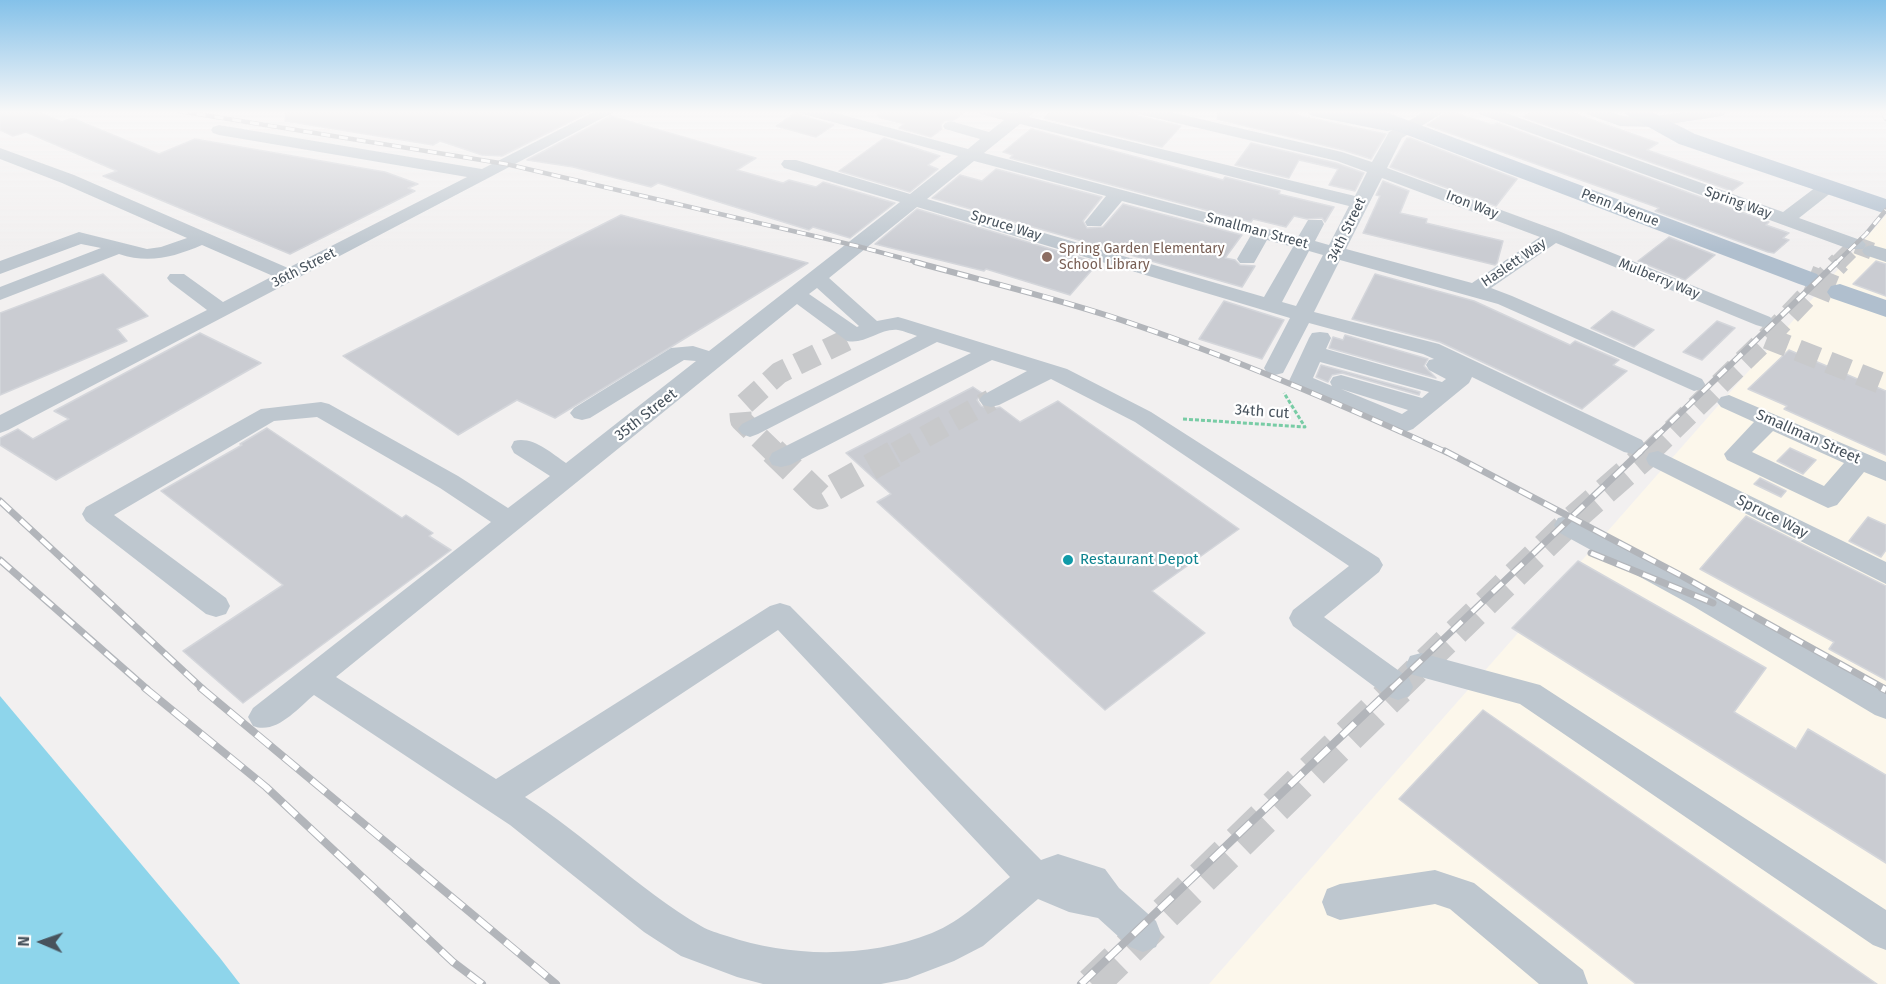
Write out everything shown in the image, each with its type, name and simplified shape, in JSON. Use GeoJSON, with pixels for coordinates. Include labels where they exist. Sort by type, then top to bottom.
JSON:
{"type":"FeatureCollection","features":[{"type":"Feature","properties":{"kind":"main road","name":"Penn Avenue"},"geometry":{"type":"LineString","coordinates":[[1483,157],[1808,279]]}},
{"type":"Feature","properties":{"kind":"main road"},"geometry":{"type":"LineString","coordinates":[[1738,157],[1886,207]]}},
{"type":"Feature","properties":{"kind":"main road"},"geometry":{"type":"LineString","coordinates":[[1840,292],[1886,309]]}},
{"type":"Feature","properties":{"kind":"street"},"geometry":{"type":"LineString","coordinates":[[10,157],[69,179],[289,276]]}},
{"type":"Feature","properties":{"kind":"street"},"geometry":{"type":"LineString","coordinates":[[378,157],[485,175]]}},
{"type":"Feature","properties":{"kind":"street","name":"36th Street"},"geometry":{"type":"LineString","coordinates":[[0,425],[520,157]]}},
{"type":"Feature","properties":{"kind":"street","name":"35th Street"},"geometry":{"type":"LineString","coordinates":[[264,717],[971,157]]}},
{"type":"Feature","properties":{"kind":"street","name":"Smallman Street"},"geometry":{"type":"LineString","coordinates":[[980,157],[1043,174],[1068,175],[1118,194],[1221,216],[1262,232],[1475,290],[1505,300],[1694,384]]}},
{"type":"Feature","properties":{"kind":"street"},"geometry":{"type":"LineString","coordinates":[[1226,157],[1360,203]]}},
{"type":"Feature","properties":{"kind":"street","name":"Iron Way"},"geometry":{"type":"LineString","coordinates":[[1342,157],[1554,236]]}},
{"type":"Feature","properties":{"kind":"street","name":"34th Street"},"geometry":{"type":"LineString","coordinates":[[1297,360],[1301,319],[1384,157]]}},
{"type":"Feature","properties":{"kind":"street","name":"Spring Way"},"geometry":{"type":"LineString","coordinates":[[1611,157],[1871,250]]}},
{"type":"Feature","properties":{"kind":"street","name":"Spruce Way"},"geometry":{"type":"LineString","coordinates":[[790,164],[1270,305],[1301,319]]}},
{"type":"Feature","properties":{"kind":"street"},"geometry":{"type":"LineString","coordinates":[[1785,220],[1826,188]]}},
{"type":"Feature","properties":{"kind":"street"},"geometry":{"type":"LineString","coordinates":[[1094,222],[1118,194]]}},
{"type":"Feature","properties":{"kind":"street"},"geometry":{"type":"LineString","coordinates":[[1270,305],[1315,224]]}},
{"type":"Feature","properties":{"kind":"street"},"geometry":{"type":"LineString","coordinates":[[1247,259],[1262,232]]}},
{"type":"Feature","properties":{"kind":"street","name":"Haslett Way"},"geometry":{"type":"LineString","coordinates":[[1475,290],[1554,236]]}},
{"type":"Feature","properties":{"kind":"street","name":"Mulberry Way"},"geometry":{"type":"LineString","coordinates":[[1554,236],[1763,321]]}},
{"type":"Feature","properties":{"kind":"street"},"geometry":{"type":"LineString","coordinates":[[0,268],[79,238],[88,238],[140,255],[151,255],[203,238]]}},
{"type":"Feature","properties":{"kind":"street"},"geometry":{"type":"LineString","coordinates":[[0,294],[118,248]]}},
{"type":"Feature","properties":{"kind":"street"},"geometry":{"type":"LineString","coordinates":[[177,278],[222,311]]}},
{"type":"Feature","properties":{"kind":"street"},"geometry":{"type":"LineString","coordinates":[[817,278],[864,332]]}},
{"type":"Feature","properties":{"kind":"street"},"geometry":{"type":"LineString","coordinates":[[796,295],[864,332],[898,323],[1059,374],[1149,420],[1369,565],[1304,618],[1398,687]]}},
{"type":"Feature","properties":{"kind":"street"},"geometry":{"type":"LineString","coordinates":[[1297,360],[1425,407],[1461,378],[1418,356],[1301,319]]}},
{"type":"Feature","properties":{"kind":"street"},"geometry":{"type":"LineString","coordinates":[[1301,319],[1431,349],[1633,446]]}},
{"type":"Feature","properties":{"kind":"street"},"geometry":{"type":"LineString","coordinates":[[750,429],[936,334]]}},
{"type":"Feature","properties":{"kind":"street"},"geometry":{"type":"LineString","coordinates":[[582,413],[680,353],[693,352],[714,360]]}},
{"type":"Feature","properties":{"kind":"street"},"geometry":{"type":"LineString","coordinates":[[781,459],[991,352]]}},
{"type":"Feature","properties":{"kind":"street"},"geometry":{"type":"LineString","coordinates":[[1297,360],[1446,390]]}},
{"type":"Feature","properties":{"kind":"street"},"geometry":{"type":"LineString","coordinates":[[991,400],[1047,370]]}},
{"type":"Feature","properties":{"kind":"street","name":"Smallman Street"},"geometry":{"type":"LineString","coordinates":[[1730,402],[1886,472]]}},
{"type":"Feature","properties":{"kind":"street"},"geometry":{"type":"LineString","coordinates":[[216,606],[94,514],[269,414],[321,409],[449,482],[510,522]]}},
{"type":"Feature","properties":{"kind":"street"},"geometry":{"type":"LineString","coordinates":[[1770,420],[1736,454],[1828,499],[1860,460]]}},
{"type":"Feature","properties":{"kind":"street"},"geometry":{"type":"LineString","coordinates":[[523,447],[568,476]]}},
{"type":"Feature","properties":{"kind":"street","name":"Spruce Way"},"geometry":{"type":"LineString","coordinates":[[1658,459],[1886,574]]}},
{"type":"Feature","properties":{"kind":"street"},"geometry":{"type":"LineString","coordinates":[[1567,525],[1703,598],[1886,706]]}},
{"type":"Feature","properties":{"kind":"street"},"geometry":{"type":"LineString","coordinates":[[496,797],[780,614],[1035,879],[1055,890],[1084,900],[1106,901],[1143,934]]}},
{"type":"Feature","properties":{"kind":"street"},"geometry":{"type":"LineString","coordinates":[[1421,665],[1529,694],[1886,932]]}},
{"type":"Feature","properties":{"kind":"street"},"geometry":{"type":"LineString","coordinates":[[313,678],[496,797],[657,920],[694,943],[737,958],[773,968],[815,970],[856,969],[907,960],[941,948],[970,933],[1035,879]]}},
{"type":"Feature","properties":{"kind":"street"},"geometry":{"type":"LineString","coordinates":[[1340,902],[1436,887],[1461,895],[1569,984]]}},
{"type":"Feature","properties":{"kind":"path","name":"34th cut"},"geometry":{"type":"LineString","coordinates":[[1149,420],[1159,417],[1305,427],[1284,396],[1283,387],[1297,360]]}},
{"type":"Feature","properties":{"kind":"shaded area"},"geometry":{"type":"Polygon","coordinates":[[[1886,215],[1886,984],[1209,984],[1886,215]]]}},
{"type":"Feature","properties":{"kind":"water"},"geometry":{"type":"Polygon","coordinates":[[[0,696],[220,958],[240,984],[0,984],[0,696]]]}},
{"type":"Feature","properties":{"kind":"building"},"geometry":{"type":"Polygon","coordinates":[[[84,157],[298,157],[385,172],[418,184],[408,188],[415,191],[290,254],[103,176],[117,171],[84,157]]]}},
{"type":"Feature","properties":{"kind":"building"},"geometry":{"type":"Polygon","coordinates":[[[533,157],[752,157],[756,158],[737,170],[783,183],[789,180],[816,187],[823,182],[895,203],[850,238],[813,227],[809,230],[658,183],[651,187],[573,167],[527,160],[533,157]]]}},
{"type":"Feature","properties":{"kind":"building"},"geometry":{"type":"Polygon","coordinates":[[[858,157],[939,157],[928,165],[938,169],[910,192],[839,171],[858,157]]]}},
{"type":"Feature","properties":{"kind":"building"},"geometry":{"type":"Polygon","coordinates":[[[1136,157],[1223,180],[1225,177],[1280,191],[1279,194],[1334,207],[1325,222],[1322,218],[1307,219],[1294,216],[1286,227],[1253,219],[1251,222],[1010,158],[1136,157]]]}},
{"type":"Feature","properties":{"kind":"building"},"geometry":{"type":"Polygon","coordinates":[[[1241,157],[1310,157],[1364,173],[1355,191],[1329,185],[1338,169],[1299,160],[1289,178],[1235,165],[1241,157]]]}},
{"type":"Feature","properties":{"kind":"building"},"geometry":{"type":"Polygon","coordinates":[[[1396,157],[1459,157],[1517,179],[1496,206],[1390,167],[1396,157]]]}},
{"type":"Feature","properties":{"kind":"building"},"geometry":{"type":"Polygon","coordinates":[[[1516,157],[1590,157],[1769,222],[1766,225],[1789,233],[1783,238],[1789,240],[1774,253],[1768,252],[1655,211],[1659,208],[1516,157]]]}},
{"type":"Feature","properties":{"kind":"building"},"geometry":{"type":"Polygon","coordinates":[[[1636,157],[1667,157],[1743,183],[1732,191],[1636,157]]]}},
{"type":"Feature","properties":{"kind":"building"},"geometry":{"type":"Polygon","coordinates":[[[996,169],[1102,197],[1083,221],[1087,228],[1103,227],[1123,204],[1242,235],[1225,258],[1235,260],[1240,265],[1255,266],[1242,287],[932,198],[960,175],[982,181],[996,169]]]}},
{"type":"Feature","properties":{"kind":"building"},"geometry":{"type":"Polygon","coordinates":[[[1383,181],[1409,191],[1400,213],[1427,219],[1426,223],[1503,241],[1497,263],[1495,265],[1363,233],[1380,196],[1376,195],[1383,181]]]}},
{"type":"Feature","properties":{"kind":"building"},"geometry":{"type":"Polygon","coordinates":[[[917,209],[1098,263],[1070,295],[986,269],[984,271],[875,244],[917,209]]]}},
{"type":"Feature","properties":{"kind":"building"},"geometry":{"type":"Polygon","coordinates":[[[621,215],[808,263],[555,418],[517,400],[458,435],[343,356],[621,215]]]}},
{"type":"Feature","properties":{"kind":"building"},"geometry":{"type":"Polygon","coordinates":[[[1669,237],[1715,255],[1685,280],[1638,261],[1669,237]]]}},
{"type":"Feature","properties":{"kind":"building"},"geometry":{"type":"Polygon","coordinates":[[[1876,261],[1886,264],[1886,296],[1853,284],[1876,261]]]}},
{"type":"Feature","properties":{"kind":"building"},"geometry":{"type":"Polygon","coordinates":[[[103,274],[148,316],[117,329],[127,341],[0,395],[0,313],[103,274]]]}},
{"type":"Feature","properties":{"kind":"building"},"geometry":{"type":"Polygon","coordinates":[[[1375,274],[1474,301],[1570,345],[1575,341],[1619,360],[1613,365],[1627,371],[1582,409],[1440,342],[1352,319],[1375,274]]]}},
{"type":"Feature","properties":{"kind":"building"},"geometry":{"type":"Polygon","coordinates":[[[1224,301],[1284,320],[1262,359],[1199,339],[1224,301]]]}},
{"type":"Feature","properties":{"kind":"building"},"geometry":{"type":"Polygon","coordinates":[[[1612,311],[1654,330],[1634,347],[1591,328],[1612,311]]]}},
{"type":"Feature","properties":{"kind":"building"},"geometry":{"type":"Polygon","coordinates":[[[1717,321],[1735,328],[1702,360],[1683,352],[1717,321]]]}},
{"type":"Feature","properties":{"kind":"building"},"geometry":{"type":"Polygon","coordinates":[[[200,333],[261,363],[56,480],[0,445],[0,438],[18,429],[33,439],[69,419],[54,411],[200,333]]]}},
{"type":"Feature","properties":{"kind":"building"},"geometry":{"type":"Polygon","coordinates":[[[1345,335],[1428,359],[1424,366],[1436,378],[1329,348],[1333,337],[1343,340],[1345,335]]]}},
{"type":"Feature","properties":{"kind":"building"},"geometry":{"type":"Polygon","coordinates":[[[1789,350],[1886,391],[1886,455],[1784,409],[1787,406],[1748,389],[1789,350]]]}},
{"type":"Feature","properties":{"kind":"building"},"geometry":{"type":"Polygon","coordinates":[[[1321,365],[1420,392],[1419,395],[1342,373],[1332,375],[1328,382],[1316,377],[1321,365]]]}},
{"type":"Feature","properties":{"kind":"building","name":"Restaurant Depot"},"geometry":{"type":"Polygon","coordinates":[[[973,387],[982,393],[977,400],[981,406],[990,409],[1000,407],[1020,422],[1058,401],[1239,529],[1152,591],[1205,633],[1105,710],[877,502],[891,494],[846,453],[973,387]]]}},
{"type":"Feature","properties":{"kind":"building"},"geometry":{"type":"Polygon","coordinates":[[[267,428],[402,518],[406,515],[433,533],[429,536],[451,550],[243,703],[183,651],[283,585],[161,491],[242,445],[240,444],[267,428]]]}},
{"type":"Feature","properties":{"kind":"building"},"geometry":{"type":"Polygon","coordinates":[[[1790,448],[1816,460],[1803,474],[1777,461],[1790,448]]]}},
{"type":"Feature","properties":{"kind":"building"},"geometry":{"type":"Polygon","coordinates":[[[1760,478],[1786,491],[1781,497],[1754,484],[1760,478]]]}},
{"type":"Feature","properties":{"kind":"building"},"geometry":{"type":"Polygon","coordinates":[[[1746,516],[1886,586],[1886,680],[1829,649],[1834,642],[1700,569],[1746,516]]]}},
{"type":"Feature","properties":{"kind":"building"},"geometry":{"type":"Polygon","coordinates":[[[1868,517],[1886,525],[1886,550],[1881,557],[1849,541],[1868,517]]]}},
{"type":"Feature","properties":{"kind":"building"},"geometry":{"type":"Polygon","coordinates":[[[1578,561],[1766,668],[1734,712],[1796,749],[1808,729],[1886,775],[1886,863],[1512,628],[1578,561]]]}},
{"type":"Feature","properties":{"kind":"building"},"geometry":{"type":"Polygon","coordinates":[[[1483,710],[1877,984],[1636,984],[1399,799],[1483,710]]]}},
{"type":"Feature","properties":{"kind":"tunnel"},"geometry":{"type":"LineString","coordinates":[[1838,263],[1856,245],[1872,251]]}},
{"type":"Feature","properties":{"kind":"tunnel"},"geometry":{"type":"LineString","coordinates":[[1767,338],[1840,262]]}},
{"type":"Feature","properties":{"kind":"tunnel"},"geometry":{"type":"LineString","coordinates":[[1808,279],[1840,292]]}},
{"type":"Feature","properties":{"kind":"tunnel"},"geometry":{"type":"LineString","coordinates":[[775,453],[741,420],[740,408],[779,373],[855,336]]}},
{"type":"Feature","properties":{"kind":"tunnel"},"geometry":{"type":"LineString","coordinates":[[1649,453],[1767,338]]}},
{"type":"Feature","properties":{"kind":"tunnel"},"geometry":{"type":"LineString","coordinates":[[1767,338],[1886,385]]}},
{"type":"Feature","properties":{"kind":"tunnel"},"geometry":{"type":"LineString","coordinates":[[896,453],[991,400]]}},
{"type":"Feature","properties":{"kind":"tunnel"},"geometry":{"type":"LineString","coordinates":[[773,451],[819,496],[899,451]]}},
{"type":"Feature","properties":{"kind":"tunnel"},"geometry":{"type":"LineString","coordinates":[[1397,689],[1572,520],[1651,451]]}},
{"type":"Feature","properties":{"kind":"tunnel"},"geometry":{"type":"LineString","coordinates":[[1092,984],[1398,688]]}},
{"type":"Feature","properties":{"kind":"railway"},"geometry":{"type":"LineString","coordinates":[[462,157],[506,164],[857,246],[920,263]]}},
{"type":"Feature","properties":{"kind":"railway"},"geometry":{"type":"LineString","coordinates":[[1836,263],[1866,234],[1886,210]]}},
{"type":"Feature","properties":{"kind":"railway"},"geometry":{"type":"LineString","coordinates":[[915,262],[1063,302],[1198,347],[1282,380],[1448,453]]}},
{"type":"Feature","properties":{"kind":"railway"},"geometry":{"type":"LineString","coordinates":[[1639,453],[1837,262]]}},
{"type":"Feature","properties":{"kind":"railway"},"geometry":{"type":"LineString","coordinates":[[1445,451],[1571,518]]}},
{"type":"Feature","properties":{"kind":"railway"},"geometry":{"type":"LineString","coordinates":[[1571,518],[1641,451]]}},
{"type":"Feature","properties":{"kind":"railway"},"geometry":{"type":"LineString","coordinates":[[0,501],[203,689]]}},
{"type":"Feature","properties":{"kind":"railway"},"geometry":{"type":"LineString","coordinates":[[1391,689],[1571,518]]}},
{"type":"Feature","properties":{"kind":"railway"},"geometry":{"type":"LineString","coordinates":[[1571,518],[1682,576],[1885,689]]}},
{"type":"Feature","properties":{"kind":"railway"},"geometry":{"type":"LineString","coordinates":[[1591,553],[1713,603]]}},
{"type":"Feature","properties":{"kind":"railway"},"geometry":{"type":"LineString","coordinates":[[0,560],[147,689]]}},
{"type":"Feature","properties":{"kind":"railway"},"geometry":{"type":"LineString","coordinates":[[145,688],[266,787],[453,962],[482,984]]}},
{"type":"Feature","properties":{"kind":"railway"},"geometry":{"type":"LineString","coordinates":[[201,688],[556,984]]}},
{"type":"Feature","properties":{"kind":"railway"},"geometry":{"type":"LineString","coordinates":[[1081,984],[1392,688]]}},
{"type":"Feature","properties":{"kind":"railway"},"geometry":{"type":"LineString","coordinates":[[1882,688],[1886,690]]}},
{"type":"Feature","properties":{"kind":"place","name":"Spring Garden Elementary School Library"},"geometry":{"type":"Point","coordinates":[1047,257]}},
{"type":"Feature","properties":{"kind":"place","name":"Restaurant Depot"},"geometry":{"type":"Point","coordinates":[1068,560]}}]}
